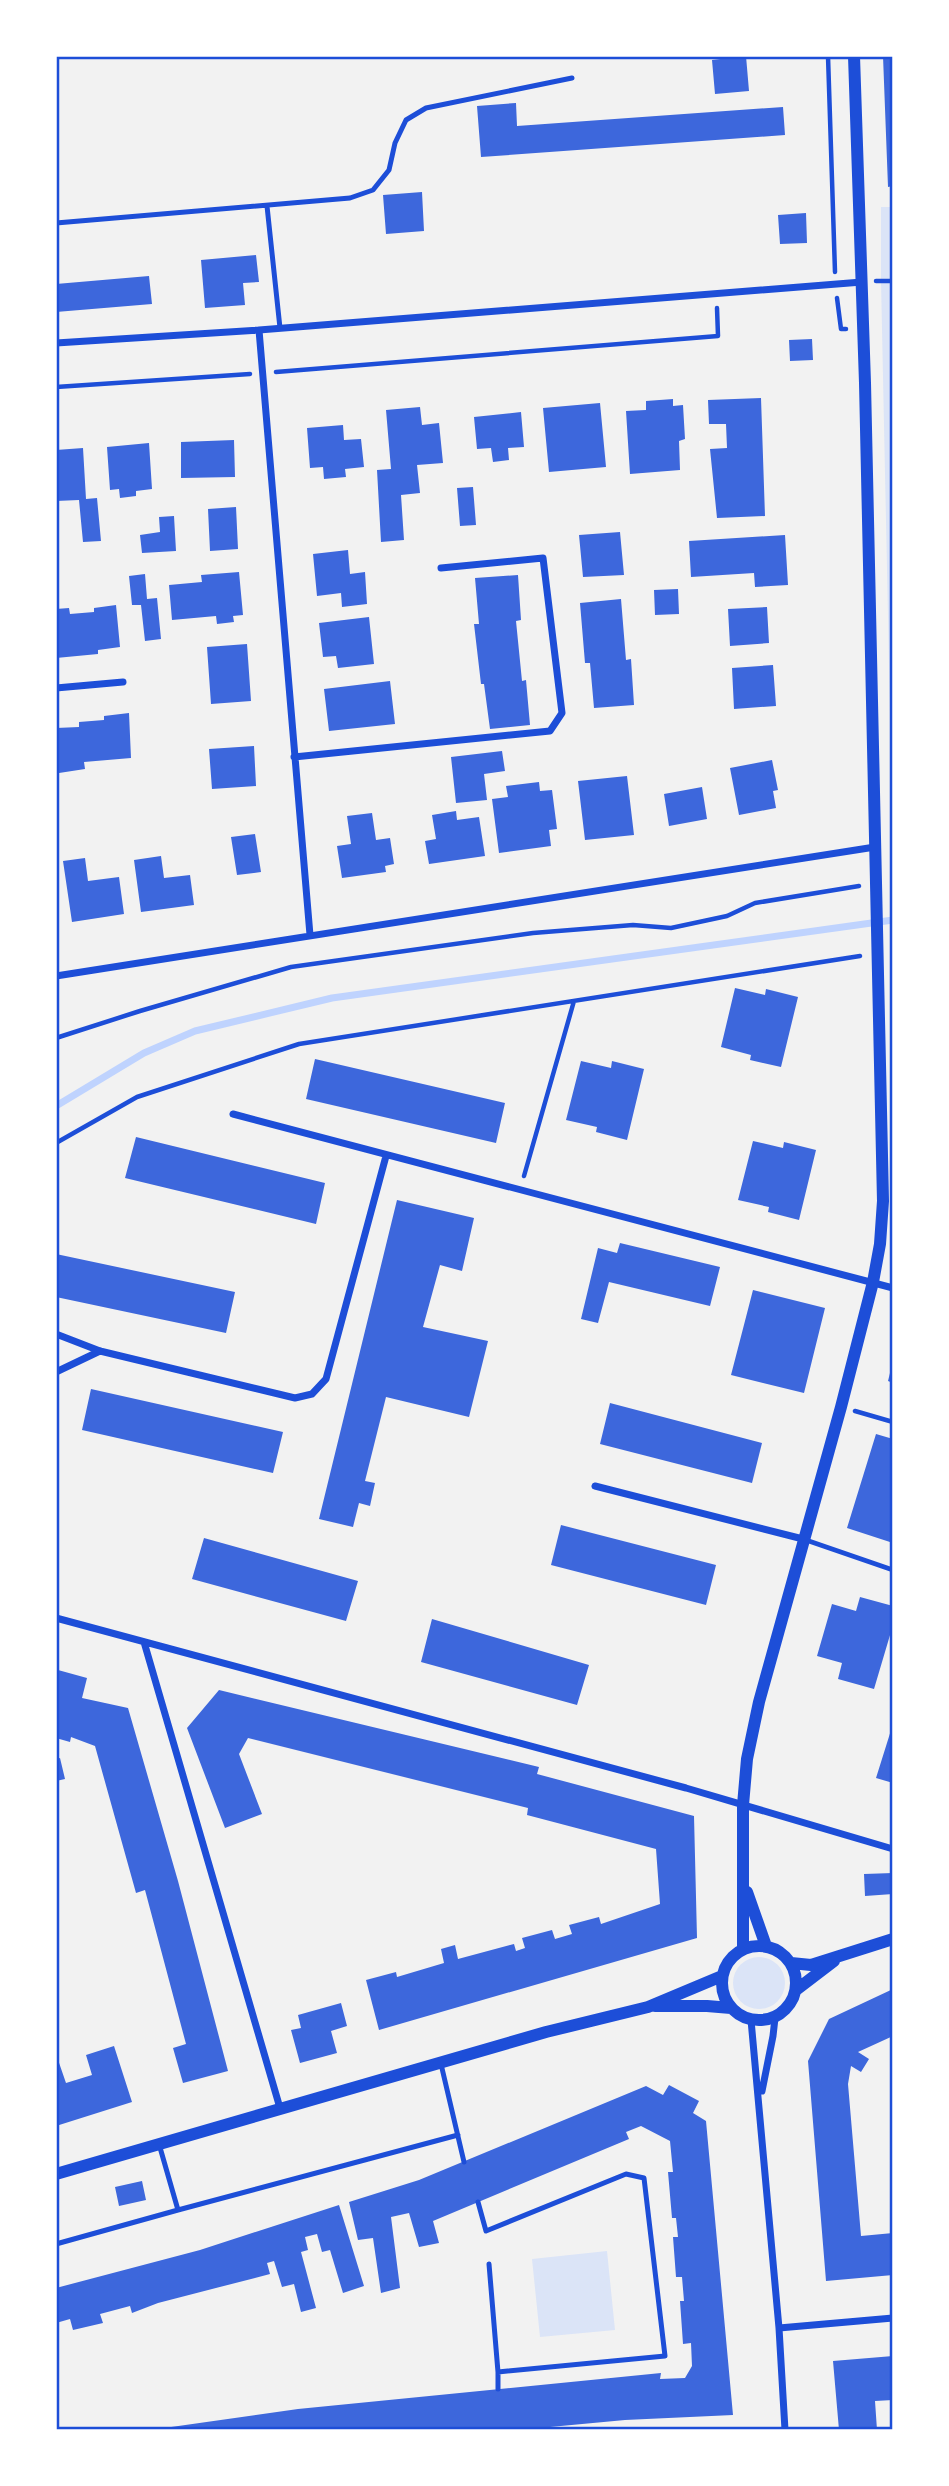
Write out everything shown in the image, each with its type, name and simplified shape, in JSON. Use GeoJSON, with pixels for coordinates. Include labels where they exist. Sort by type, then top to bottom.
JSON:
{"type":"FeatureCollection","features":[{"type":"Feature","properties":{"kind":"street"},"geometry":{"type":"LineString","coordinates":[[743,1949],[743,1805],[747,1759],[759,1702],[873,1282],[880,1244],[883,1200],[862,282],[853,56]]}},
{"type":"Feature","properties":{"kind":"street"},"geometry":{"type":"LineString","coordinates":[[56,344],[862,282]]}},
{"type":"Feature","properties":{"kind":"street"},"geometry":{"type":"LineString","coordinates":[[259,330],[310,935]]}},
{"type":"Feature","properties":{"kind":"street"},"geometry":{"type":"LineString","coordinates":[[294,757],[550,732],[562,713],[543,558],[441,568]]}},
{"type":"Feature","properties":{"kind":"street"},"geometry":{"type":"LineString","coordinates":[[56,688],[123,681]]}},
{"type":"Feature","properties":{"kind":"street"},"geometry":{"type":"LineString","coordinates":[[56,976],[875,847]]}},
{"type":"Feature","properties":{"kind":"street"},"geometry":{"type":"LineString","coordinates":[[233,1114],[893,1288]]}},
{"type":"Feature","properties":{"kind":"street"},"geometry":{"type":"LineString","coordinates":[[56,1334],[100,1350],[295,1398],[312,1394],[326,1379],[386,1156]]}},
{"type":"Feature","properties":{"kind":"street"},"geometry":{"type":"LineString","coordinates":[[56,1372],[100,1350]]}},
{"type":"Feature","properties":{"kind":"street"},"geometry":{"type":"LineString","coordinates":[[595,1486],[803,1539]]}},
{"type":"Feature","properties":{"kind":"street"},"geometry":{"type":"LineString","coordinates":[[56,1618],[813,1824],[893,1849]]}},
{"type":"Feature","properties":{"kind":"street"},"geometry":{"type":"LineString","coordinates":[[144,1642],[280,2108]]}},
{"type":"Feature","properties":{"kind":"street"},"geometry":{"type":"LineString","coordinates":[[744,1881],[765,1946]]}},
{"type":"Feature","properties":{"kind":"street"},"geometry":{"type":"LineString","coordinates":[[791,1963],[811,1965],[893,1939]]}},
{"type":"Feature","properties":{"kind":"street"},"geometry":{"type":"LineString","coordinates":[[765,1946],[776,1950],[791,1963],[796,1978],[796,1990],[785,2011],[775,2018],[751,2020],[740,2016],[731,2008],[722,1993],[722,1976],[726,1965],[743,1949],[765,1946]]}},
{"type":"Feature","properties":{"kind":"street"},"geometry":{"type":"LineString","coordinates":[[796,1990],[840,1956]]}},
{"type":"Feature","properties":{"kind":"street"},"geometry":{"type":"LineString","coordinates":[[56,2175],[546,2032],[648,2007],[722,1976]]}},
{"type":"Feature","properties":{"kind":"street"},"geometry":{"type":"LineString","coordinates":[[648,2007],[731,2008]]}},
{"type":"Feature","properties":{"kind":"street"},"geometry":{"type":"LineString","coordinates":[[760,2099],[774,2036],[775,2018]]}},
{"type":"Feature","properties":{"kind":"street"},"geometry":{"type":"LineString","coordinates":[[751,2020],[779,2328],[785,2430]]}},
{"type":"Feature","properties":{"kind":"street"},"geometry":{"type":"LineString","coordinates":[[779,2328],[893,2318]]}},
{"type":"Feature","properties":{"kind":"lane"},"geometry":{"type":"LineString","coordinates":[[56,223],[350,198],[373,190],[389,170],[395,142],[406,120],[426,108],[572,78]]}},
{"type":"Feature","properties":{"kind":"lane"},"geometry":{"type":"LineString","coordinates":[[267,206],[280,328]]}},
{"type":"Feature","properties":{"kind":"lane"},"geometry":{"type":"LineString","coordinates":[[803,1539],[893,1570]]}},
{"type":"Feature","properties":{"kind":"lane"},"geometry":{"type":"LineString","coordinates":[[441,2064],[464,2162]]}},
{"type":"Feature","properties":{"kind":"lane"},"geometry":{"type":"LineString","coordinates":[[56,2244],[458,2135]]}},
{"type":"Feature","properties":{"kind":"lane"},"geometry":{"type":"LineString","coordinates":[[159,2144],[178,2210]]}},
{"type":"Feature","properties":{"kind":"lane"},"geometry":{"type":"LineString","coordinates":[[478,2202],[486,2231],[626,2174],[644,2179],[665,2356],[498,2372]]}},
{"type":"Feature","properties":{"kind":"lane"},"geometry":{"type":"LineString","coordinates":[[489,2263],[498,2389]]}},
{"type":"Feature","properties":{"kind":"path"},"geometry":{"type":"LineString","coordinates":[[828,56],[836,284]]}},
{"type":"Feature","properties":{"kind":"path"},"geometry":{"type":"LineString","coordinates":[[881,281],[893,281]]}},
{"type":"Feature","properties":{"kind":"path"},"geometry":{"type":"LineString","coordinates":[[56,387],[262,374],[718,335],[716,293]]}},
{"type":"Feature","properties":{"kind":"path"},"geometry":{"type":"LineString","coordinates":[[56,1038],[291,967],[533,933],[633,925],[671,928],[727,916],[755,903],[876,883]]}},
{"type":"Feature","properties":{"kind":"path"},"geometry":{"type":"LineString","coordinates":[[56,1143],[137,1097],[299,1044],[878,953]]}},
{"type":"Feature","properties":{"kind":"path"},"geometry":{"type":"LineString","coordinates":[[520,1191],[574,1001]]}},
{"type":"Feature","properties":{"kind":"path"},"geometry":{"type":"LineString","coordinates":[[841,1407],[893,1422]]}},
{"type":"Feature","properties":{"kind":"shaded area"},"geometry":{"type":"Polygon","coordinates":[[[881,207],[893,207],[893,856],[881,281],[881,207]]]}},
{"type":"Feature","properties":{"kind":"shaded area"},"geometry":{"type":"Polygon","coordinates":[[[759,1957],[769,1959],[777,1965],[783,1973],[783,1993],[777,2001],[769,2007],[759,2009],[749,2007],[741,2001],[735,1993],[733,1983],[735,1973],[741,1965],[749,1959],[759,1957]]]}},
{"type":"Feature","properties":{"kind":"shaded area"},"geometry":{"type":"Polygon","coordinates":[[[607,2251],[615,2330],[540,2337],[532,2259],[607,2251]]]}},
{"type":"Feature","properties":{"kind":"building"},"geometry":{"type":"Polygon","coordinates":[[[746,56],[749,91],[715,94],[712,60],[746,56]]]}},
{"type":"Feature","properties":{"kind":"building"},"geometry":{"type":"Polygon","coordinates":[[[883,56],[893,56],[893,186],[888,187],[883,56]]]}},
{"type":"Feature","properties":{"kind":"building"},"geometry":{"type":"Polygon","coordinates":[[[516,103],[517,126],[783,107],[785,135],[481,157],[477,106],[516,103]]]}},
{"type":"Feature","properties":{"kind":"building"},"geometry":{"type":"Polygon","coordinates":[[[422,192],[424,231],[386,234],[383,195],[422,192]]]}},
{"type":"Feature","properties":{"kind":"building"},"geometry":{"type":"Polygon","coordinates":[[[806,213],[807,243],[780,244],[778,215],[806,213]]]}},
{"type":"Feature","properties":{"kind":"building"},"geometry":{"type":"Polygon","coordinates":[[[256,255],[259,282],[243,283],[245,305],[205,308],[201,260],[256,255]]]}},
{"type":"Feature","properties":{"kind":"building"},"geometry":{"type":"Polygon","coordinates":[[[149,276],[152,304],[56,312],[56,284],[149,276]]]}},
{"type":"Feature","properties":{"kind":"building"},"geometry":{"type":"Polygon","coordinates":[[[812,339],[813,360],[790,361],[789,340],[812,339]]]}},
{"type":"Feature","properties":{"kind":"building"},"geometry":{"type":"Polygon","coordinates":[[[761,398],[765,516],[717,518],[710,449],[727,448],[726,424],[709,424],[708,400],[761,398]]]}},
{"type":"Feature","properties":{"kind":"building"},"geometry":{"type":"Polygon","coordinates":[[[673,399],[673,406],[683,405],[685,439],[679,441],[680,470],[630,474],[626,411],[646,410],[646,401],[673,399]]]}},
{"type":"Feature","properties":{"kind":"building"},"geometry":{"type":"Polygon","coordinates":[[[600,403],[606,467],[549,472],[543,408],[600,403]]]}},
{"type":"Feature","properties":{"kind":"building"},"geometry":{"type":"Polygon","coordinates":[[[420,407],[422,425],[439,423],[443,463],[417,465],[420,493],[401,495],[404,540],[381,542],[377,470],[391,469],[386,410],[420,407]]]}},
{"type":"Feature","properties":{"kind":"building"},"geometry":{"type":"Polygon","coordinates":[[[521,412],[524,447],[508,448],[509,460],[493,462],[491,448],[477,449],[474,417],[521,412]]]}},
{"type":"Feature","properties":{"kind":"building"},"geometry":{"type":"Polygon","coordinates":[[[343,425],[344,440],[361,439],[364,467],[345,469],[346,477],[324,479],[323,467],[310,468],[307,428],[343,425]]]}},
{"type":"Feature","properties":{"kind":"building"},"geometry":{"type":"Polygon","coordinates":[[[234,440],[235,477],[181,478],[181,442],[234,440]]]}},
{"type":"Feature","properties":{"kind":"building"},"geometry":{"type":"Polygon","coordinates":[[[149,443],[152,489],[136,491],[136,496],[120,498],[119,489],[110,490],[107,447],[149,443]]]}},
{"type":"Feature","properties":{"kind":"building"},"geometry":{"type":"Polygon","coordinates":[[[83,448],[86,499],[97,498],[101,541],[83,542],[79,500],[56,501],[56,450],[83,448]]]}},
{"type":"Feature","properties":{"kind":"building"},"geometry":{"type":"Polygon","coordinates":[[[473,487],[476,525],[460,526],[457,488],[473,487]]]}},
{"type":"Feature","properties":{"kind":"building"},"geometry":{"type":"Polygon","coordinates":[[[236,507],[238,549],[210,551],[208,509],[236,507]]]}},
{"type":"Feature","properties":{"kind":"building"},"geometry":{"type":"Polygon","coordinates":[[[174,516],[176,551],[142,553],[140,535],[160,532],[159,517],[174,516]]]}},
{"type":"Feature","properties":{"kind":"building"},"geometry":{"type":"Polygon","coordinates":[[[620,532],[624,575],[583,577],[579,535],[620,532]]]}},
{"type":"Feature","properties":{"kind":"building"},"geometry":{"type":"Polygon","coordinates":[[[785,535],[788,585],[755,587],[754,573],[691,577],[689,541],[785,535]]]}},
{"type":"Feature","properties":{"kind":"building"},"geometry":{"type":"Polygon","coordinates":[[[348,550],[350,574],[365,572],[367,604],[342,607],[341,593],[317,596],[313,554],[348,550]]]}},
{"type":"Feature","properties":{"kind":"building"},"geometry":{"type":"Polygon","coordinates":[[[239,572],[243,615],[233,616],[234,622],[217,624],[216,616],[172,620],[169,585],[202,582],[201,575],[239,572]]]}},
{"type":"Feature","properties":{"kind":"building"},"geometry":{"type":"Polygon","coordinates":[[[145,574],[147,599],[157,598],[161,639],[145,641],[141,605],[132,605],[129,576],[145,574]]]}},
{"type":"Feature","properties":{"kind":"building"},"geometry":{"type":"Polygon","coordinates":[[[518,575],[521,620],[516,621],[530,725],[490,729],[484,684],[481,684],[474,624],[479,624],[475,578],[518,575]]]}},
{"type":"Feature","properties":{"kind":"building"},"geometry":{"type":"Polygon","coordinates":[[[678,589],[679,614],[655,615],[654,590],[678,589]]]}},
{"type":"Feature","properties":{"kind":"building"},"geometry":{"type":"Polygon","coordinates":[[[621,599],[626,660],[631,659],[634,705],[594,708],[590,663],[585,663],[580,603],[621,599]]]}},
{"type":"Feature","properties":{"kind":"building"},"geometry":{"type":"Polygon","coordinates":[[[116,605],[120,647],[98,650],[98,654],[56,658],[56,609],[69,608],[70,614],[94,612],[94,608],[116,605]]]}},
{"type":"Feature","properties":{"kind":"building"},"geometry":{"type":"Polygon","coordinates":[[[767,607],[769,643],[730,646],[728,609],[767,607]]]}},
{"type":"Feature","properties":{"kind":"building"},"geometry":{"type":"Polygon","coordinates":[[[369,617],[374,664],[338,668],[336,656],[323,657],[319,623],[369,617]]]}},
{"type":"Feature","properties":{"kind":"building"},"geometry":{"type":"Polygon","coordinates":[[[247,644],[251,701],[211,704],[207,647],[247,644]]]}},
{"type":"Feature","properties":{"kind":"building"},"geometry":{"type":"Polygon","coordinates":[[[773,665],[776,706],[734,709],[732,668],[773,665]]]}},
{"type":"Feature","properties":{"kind":"building"},"geometry":{"type":"Polygon","coordinates":[[[390,681],[395,724],[329,731],[324,689],[390,681]]]}},
{"type":"Feature","properties":{"kind":"building"},"geometry":{"type":"Polygon","coordinates":[[[129,713],[131,758],[84,762],[85,769],[59,773],[59,778],[56,778],[56,728],[79,727],[79,722],[104,720],[104,716],[129,713]]]}},
{"type":"Feature","properties":{"kind":"building"},"geometry":{"type":"Polygon","coordinates":[[[254,746],[256,786],[212,789],[209,749],[254,746]]]}},
{"type":"Feature","properties":{"kind":"building"},"geometry":{"type":"Polygon","coordinates":[[[502,751],[505,771],[484,774],[487,800],[456,803],[451,757],[502,751]]]}},
{"type":"Feature","properties":{"kind":"building"},"geometry":{"type":"Polygon","coordinates":[[[772,760],[778,790],[773,791],[776,808],[739,815],[730,768],[772,760]]]}},
{"type":"Feature","properties":{"kind":"building"},"geometry":{"type":"Polygon","coordinates":[[[627,776],[634,835],[585,840],[578,781],[627,776]]]}},
{"type":"Feature","properties":{"kind":"building"},"geometry":{"type":"Polygon","coordinates":[[[539,782],[540,791],[552,790],[557,829],[549,830],[551,846],[499,853],[492,799],[508,797],[506,786],[539,782]]]}},
{"type":"Feature","properties":{"kind":"building"},"geometry":{"type":"Polygon","coordinates":[[[702,787],[707,819],[669,826],[664,794],[702,787]]]}},
{"type":"Feature","properties":{"kind":"building"},"geometry":{"type":"Polygon","coordinates":[[[456,811],[457,820],[479,817],[485,856],[429,864],[425,841],[436,839],[432,815],[456,811]]]}},
{"type":"Feature","properties":{"kind":"building"},"geometry":{"type":"Polygon","coordinates":[[[372,813],[376,840],[390,838],[394,864],[385,866],[386,872],[342,878],[337,846],[351,844],[347,816],[372,813]]]}},
{"type":"Feature","properties":{"kind":"building"},"geometry":{"type":"Polygon","coordinates":[[[255,834],[261,872],[237,875],[231,837],[255,834]]]}},
{"type":"Feature","properties":{"kind":"building"},"geometry":{"type":"Polygon","coordinates":[[[161,856],[164,878],[190,875],[194,905],[141,912],[134,860],[161,856]]]}},
{"type":"Feature","properties":{"kind":"building"},"geometry":{"type":"Polygon","coordinates":[[[85,858],[88,881],[119,877],[124,914],[72,922],[63,861],[85,858]]]}},
{"type":"Feature","properties":{"kind":"building"},"geometry":{"type":"Polygon","coordinates":[[[735,988],[765,995],[766,989],[798,997],[781,1067],[750,1060],[751,1055],[721,1047],[735,988]]]}},
{"type":"Feature","properties":{"kind":"building"},"geometry":{"type":"Polygon","coordinates":[[[315,1059],[505,1103],[496,1143],[306,1099],[315,1059]]]}},
{"type":"Feature","properties":{"kind":"building"},"geometry":{"type":"Polygon","coordinates":[[[581,1061],[611,1068],[612,1061],[644,1069],[627,1140],[596,1132],[597,1127],[566,1120],[581,1061]]]}},
{"type":"Feature","properties":{"kind":"building"},"geometry":{"type":"Polygon","coordinates":[[[136,1137],[325,1183],[316,1224],[125,1178],[136,1137]]]}},
{"type":"Feature","properties":{"kind":"building"},"geometry":{"type":"Polygon","coordinates":[[[753,1141],[783,1148],[784,1142],[816,1150],[799,1220],[768,1212],[769,1207],[738,1200],[753,1141]]]}},
{"type":"Feature","properties":{"kind":"building"},"geometry":{"type":"Polygon","coordinates":[[[397,1200],[474,1218],[462,1271],[440,1265],[423,1327],[488,1341],[469,1417],[386,1397],[365,1481],[375,1483],[370,1506],[359,1503],[353,1527],[319,1519],[397,1200]]]}},
{"type":"Feature","properties":{"kind":"building"},"geometry":{"type":"Polygon","coordinates":[[[620,1243],[720,1267],[710,1306],[609,1282],[598,1323],[581,1319],[598,1248],[617,1253],[620,1243]]]}},
{"type":"Feature","properties":{"kind":"building"},"geometry":{"type":"Polygon","coordinates":[[[56,1254],[235,1292],[226,1333],[56,1297],[56,1254]]]}},
{"type":"Feature","properties":{"kind":"building"},"geometry":{"type":"Polygon","coordinates":[[[753,1290],[825,1308],[804,1393],[731,1375],[753,1290]]]}},
{"type":"Feature","properties":{"kind":"building"},"geometry":{"type":"Polygon","coordinates":[[[893,1365],[893,1383],[888,1381],[893,1365]]]}},
{"type":"Feature","properties":{"kind":"building"},"geometry":{"type":"Polygon","coordinates":[[[91,1389],[283,1432],[273,1473],[82,1430],[91,1389]]]}},
{"type":"Feature","properties":{"kind":"building"},"geometry":{"type":"Polygon","coordinates":[[[610,1403],[762,1443],[752,1483],[600,1444],[610,1403]]]}},
{"type":"Feature","properties":{"kind":"building"},"geometry":{"type":"Polygon","coordinates":[[[876,1434],[893,1439],[893,1543],[847,1528],[876,1434]]]}},
{"type":"Feature","properties":{"kind":"building"},"geometry":{"type":"Polygon","coordinates":[[[561,1525],[716,1565],[706,1605],[551,1565],[561,1525]]]}},
{"type":"Feature","properties":{"kind":"building"},"geometry":{"type":"Polygon","coordinates":[[[204,1538],[358,1581],[346,1621],[192,1579],[204,1538]]]}},
{"type":"Feature","properties":{"kind":"building"},"geometry":{"type":"Polygon","coordinates":[[[860,1597],[893,1606],[893,1625],[874,1689],[838,1679],[842,1663],[817,1656],[832,1604],[856,1611],[860,1597]]]}},
{"type":"Feature","properties":{"kind":"building"},"geometry":{"type":"Polygon","coordinates":[[[432,1619],[589,1665],[577,1705],[421,1662],[432,1619]]]}},
{"type":"Feature","properties":{"kind":"building"},"geometry":{"type":"Polygon","coordinates":[[[58,1670],[87,1678],[82,1698],[128,1708],[178,1881],[228,2071],[183,2083],[173,2048],[186,2044],[145,1890],[136,1893],[95,1746],[71,1737],[70,1742],[56,1738],[58,1670]]]}},
{"type":"Feature","properties":{"kind":"building"},"geometry":{"type":"Polygon","coordinates":[[[219,1690],[539,1767],[537,1774],[694,1816],[697,1938],[379,2030],[366,1980],[396,1972],[397,1977],[444,1963],[441,1949],[455,1945],[458,1959],[514,1944],[516,1951],[525,1948],[522,1938],[552,1930],[555,1939],[572,1934],[569,1925],[599,1917],[601,1924],[660,1904],[656,1849],[527,1815],[528,1808],[248,1738],[239,1754],[262,1814],[225,1828],[187,1728],[219,1690]]]}},
{"type":"Feature","properties":{"kind":"building"},"geometry":{"type":"Polygon","coordinates":[[[893,1727],[893,1783],[876,1778],[893,1727]]]}},
{"type":"Feature","properties":{"kind":"building"},"geometry":{"type":"Polygon","coordinates":[[[60,1758],[65,1779],[56,1781],[56,1759],[60,1758]]]}},
{"type":"Feature","properties":{"kind":"building"},"geometry":{"type":"Polygon","coordinates":[[[893,1873],[893,1894],[865,1896],[864,1874],[893,1873]]]}},
{"type":"Feature","properties":{"kind":"building"},"geometry":{"type":"Polygon","coordinates":[[[893,1989],[893,2036],[858,2052],[869,2059],[861,2072],[851,2066],[848,2084],[861,2236],[893,2233],[893,2275],[826,2281],[808,2061],[829,2019],[893,1989]]]}},
{"type":"Feature","properties":{"kind":"building"},"geometry":{"type":"Polygon","coordinates":[[[341,2003],[347,2026],[331,2031],[337,2053],[300,2063],[291,2030],[301,2028],[298,2015],[341,2003]]]}},
{"type":"Feature","properties":{"kind":"building"},"geometry":{"type":"Polygon","coordinates":[[[114,2046],[132,2102],[56,2126],[56,2054],[66,2083],[92,2075],[86,2055],[114,2046]]]}},
{"type":"Feature","properties":{"kind":"building"},"geometry":{"type":"Polygon","coordinates":[[[669,2085],[699,2101],[693,2113],[706,2121],[733,2415],[625,2420],[518,2430],[150,2430],[298,2409],[661,2373],[660,2379],[685,2378],[692,2366],[691,2343],[683,2344],[680,2301],[684,2301],[682,2277],[676,2277],[673,2237],[678,2237],[676,2218],[672,2218],[668,2172],[673,2172],[670,2141],[641,2126],[626,2132],[629,2139],[433,2221],[439,2243],[419,2247],[409,2213],[391,2217],[400,2288],[381,2293],[373,2238],[358,2240],[349,2202],[419,2180],[646,2086],[663,2095],[669,2085]]]}},
{"type":"Feature","properties":{"kind":"building"},"geometry":{"type":"Polygon","coordinates":[[[142,2181],[146,2200],[119,2206],[115,2187],[142,2181]]]}},
{"type":"Feature","properties":{"kind":"building"},"geometry":{"type":"Polygon","coordinates":[[[339,2205],[364,2286],[343,2293],[330,2250],[322,2252],[317,2234],[305,2237],[308,2250],[301,2252],[316,2308],[301,2312],[294,2284],[282,2287],[274,2261],[267,2263],[270,2274],[158,2303],[132,2313],[130,2306],[100,2314],[103,2323],[73,2330],[70,2319],[56,2323],[56,2288],[200,2250],[339,2205]]]}},
{"type":"Feature","properties":{"kind":"building"},"geometry":{"type":"Polygon","coordinates":[[[893,2356],[893,2400],[875,2401],[877,2430],[839,2430],[833,2361],[893,2356]]]}},
{"type":"Feature","properties":{"kind":"waterway"},"geometry":{"type":"LineString","coordinates":[[56,1106],[144,1053],[195,1031],[332,998],[893,920]]}}]}
